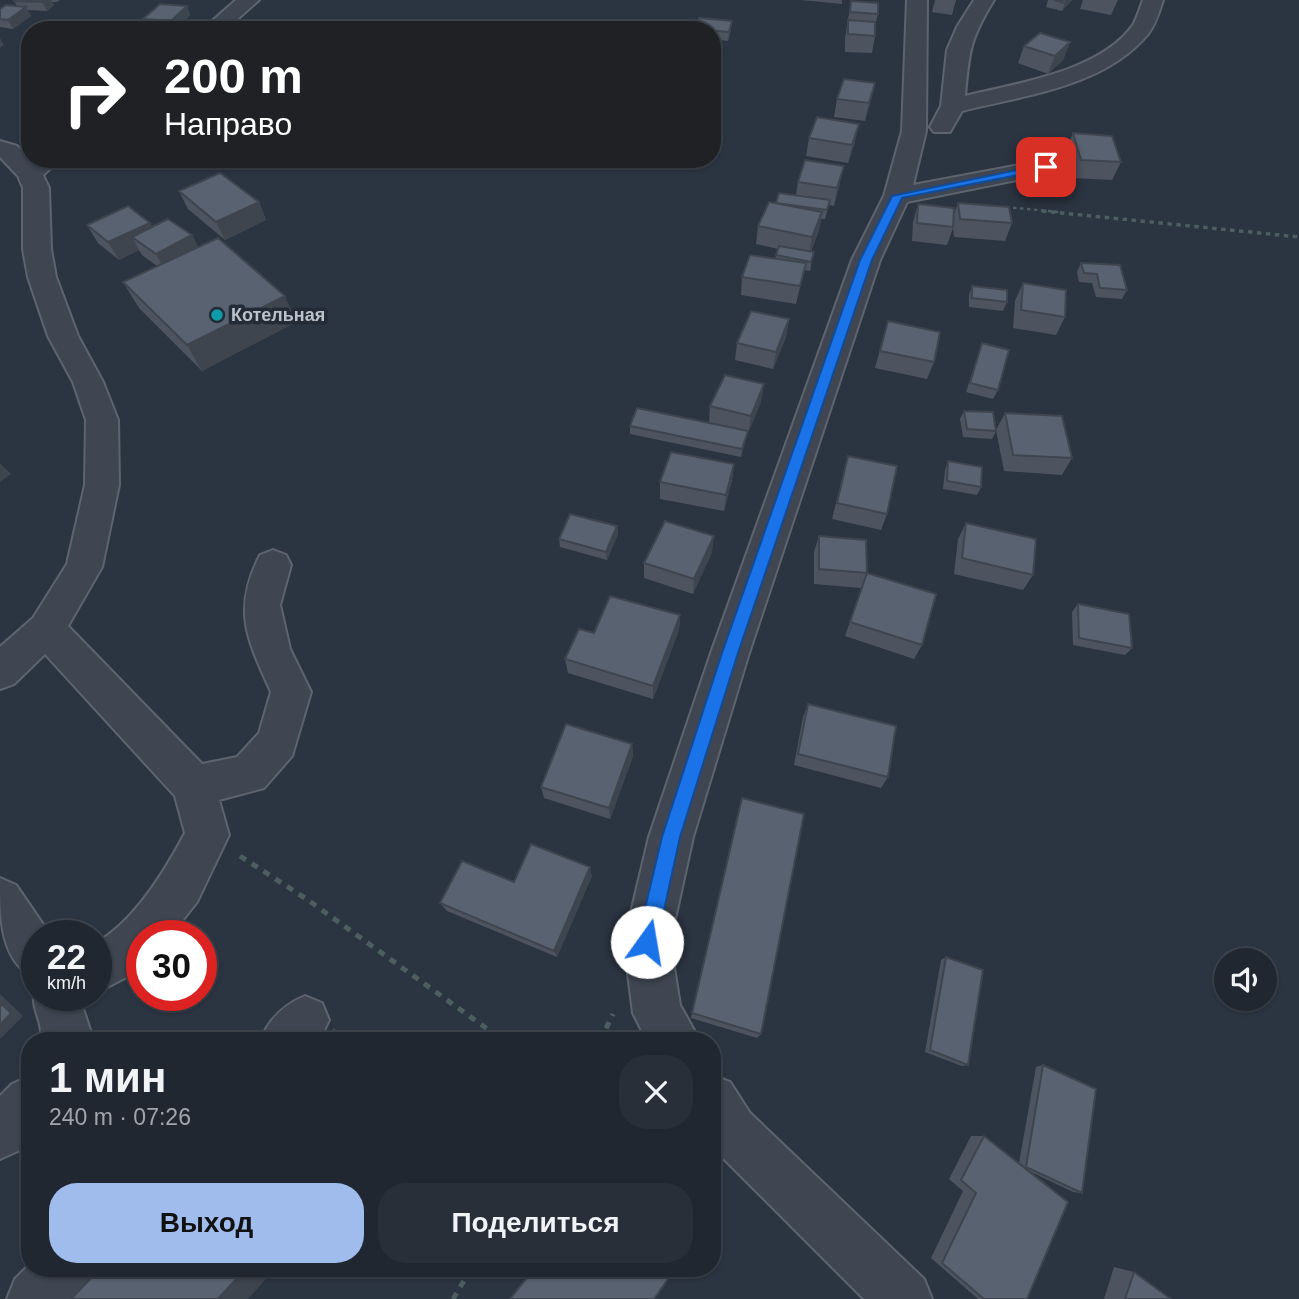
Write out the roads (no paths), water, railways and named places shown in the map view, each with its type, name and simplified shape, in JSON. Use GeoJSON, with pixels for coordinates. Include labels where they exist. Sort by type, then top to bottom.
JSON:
{"type":"FeatureCollection","features":[{"type":"Feature","properties":{"kind":"street"},"geometry":{"type":"LineString","coordinates":[[223,21],[248,0]]}},
{"type":"Feature","properties":{"kind":"street"},"geometry":{"type":"LineString","coordinates":[[666,1027],[647,942],[671,837],[730,653],[866,260],[897,196],[914,131],[917,0]]}},
{"type":"Feature","properties":{"kind":"street"},"geometry":{"type":"LineString","coordinates":[[897,196],[926,159],[953,106],[958,50],[967,27],[984,0]]}},
{"type":"Feature","properties":{"kind":"street"},"geometry":{"type":"LineString","coordinates":[[953,106],[1063,80],[1117,51],[1142,28],[1153,0]]}},
{"type":"Feature","properties":{"kind":"street"},"geometry":{"type":"LineString","coordinates":[[897,196],[1046,167]]}},
{"type":"Feature","properties":{"kind":"street"},"geometry":{"type":"LineString","coordinates":[[0,672],[46,629],[84,567],[103,485],[102,420],[88,382],[63,336],[43,277],[37,249],[36,188],[23,168]]}},
{"type":"Feature","properties":{"kind":"street"},"geometry":{"type":"LineString","coordinates":[[194,786],[249,774],[277,743],[291,692],[271,650],[261,606],[273,565]]}},
{"type":"Feature","properties":{"kind":"street"},"geometry":{"type":"LineString","coordinates":[[46,629],[194,786],[207,835],[180,886],[130,950],[112,961]]}},
{"type":"Feature","properties":{"kind":"street"},"geometry":{"type":"LineString","coordinates":[[2,909],[21,935]]}},
{"type":"Feature","properties":{"kind":"street"},"geometry":{"type":"LineString","coordinates":[[60,1011],[66,1032]]}},
{"type":"Feature","properties":{"kind":"street"},"geometry":{"type":"LineString","coordinates":[[0,1133],[21,1111]]}},
{"type":"Feature","properties":{"kind":"street"},"geometry":{"type":"LineString","coordinates":[[721,1114],[732,1131],[904,1299]]}},
{"type":"Feature","properties":{"kind":"street"},"geometry":{"type":"LineString","coordinates":[[35,1299],[57,1277]]}},
{"type":"Feature","properties":{"kind":"place","name":"Котельная"},"geometry":{"type":"Point","coordinates":[217,315]}}]}
